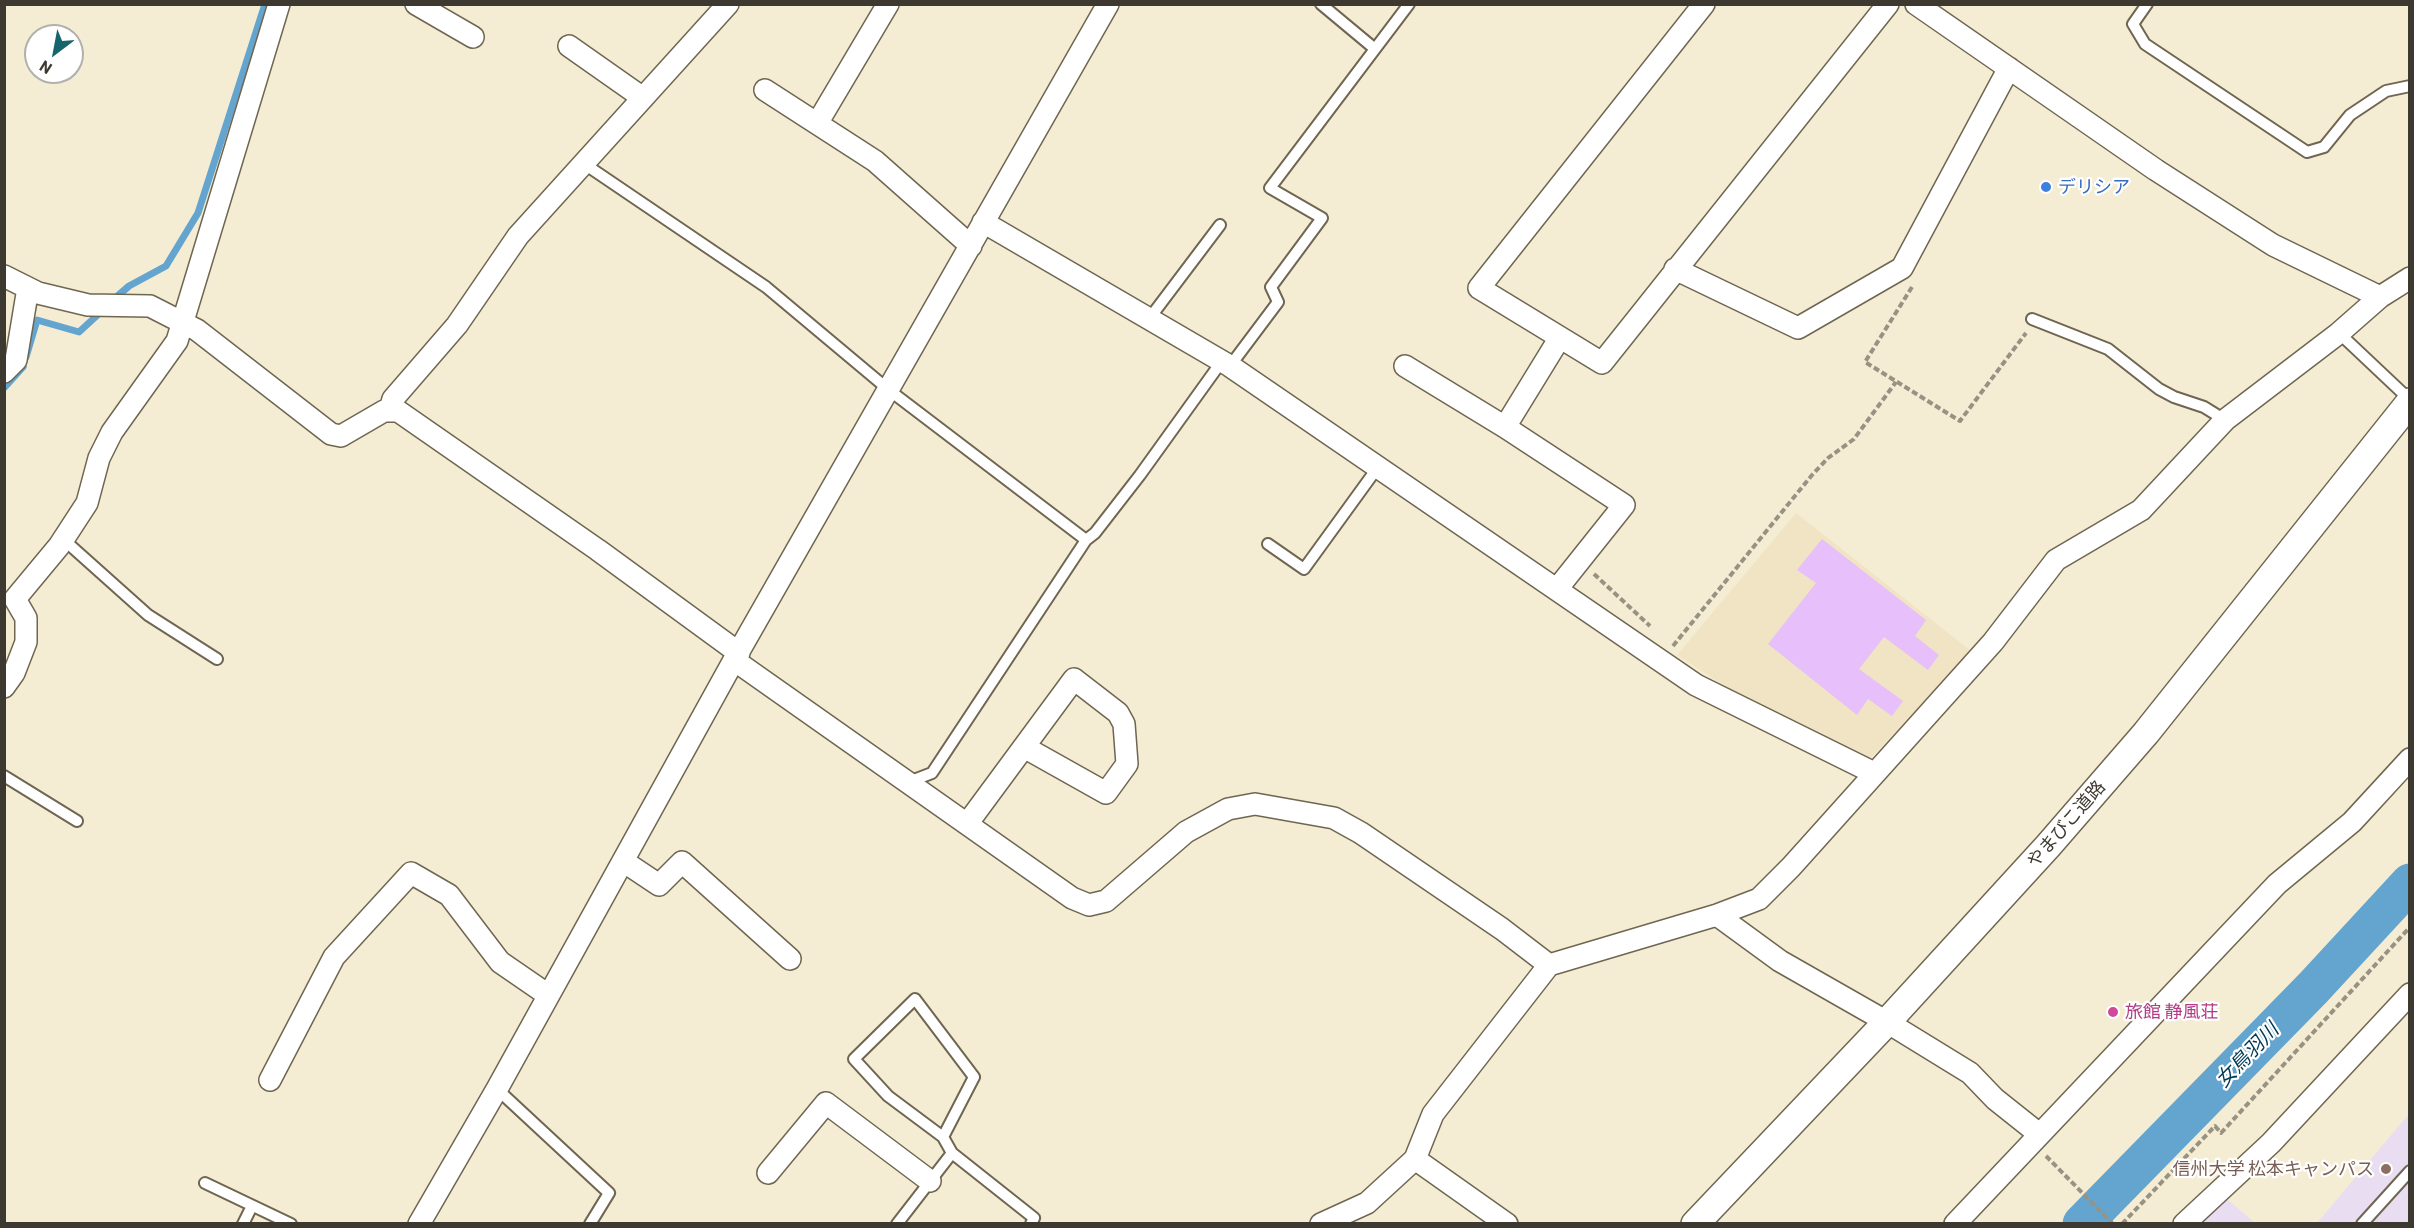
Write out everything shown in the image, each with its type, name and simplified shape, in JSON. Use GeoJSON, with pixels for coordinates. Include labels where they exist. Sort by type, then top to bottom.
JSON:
{"type":"FeatureCollection","features":[{"type":"Feature","properties":{"kind":"street"},"geometry":{"type":"LineString","coordinates":[[4,687],[14,673],[26,642],[26,618],[10,599],[63,539],[87,503],[99,458],[112,432],[177,341],[279,4]]}},
{"type":"Feature","properties":{"kind":"street"},"geometry":{"type":"LineString","coordinates":[[416,4],[473,37]]}},
{"type":"Feature","properties":{"kind":"street"},"geometry":{"type":"LineString","coordinates":[[390,410],[393,399],[457,325],[518,237],[728,4]]}},
{"type":"Feature","properties":{"kind":"street"},"geometry":{"type":"LineString","coordinates":[[818,123],[888,4]]}},
{"type":"Feature","properties":{"kind":"street"},"geometry":{"type":"LineString","coordinates":[[418,1224],[497,1089],[622,861],[1108,4]]}},
{"type":"Feature","properties":{"kind":"street"},"geometry":{"type":"LineString","coordinates":[[1704,4],[1479,288],[1559,339],[1602,363],[1888,4]]}},
{"type":"Feature","properties":{"kind":"street"},"geometry":{"type":"LineString","coordinates":[[1916,4],[2156,170],[2273,245],[2380,297]]}},
{"type":"Feature","properties":{"kind":"street"},"geometry":{"type":"LineString","coordinates":[[569,46],[643,98]]}},
{"type":"Feature","properties":{"kind":"street"},"geometry":{"type":"LineString","coordinates":[[1675,269],[1798,328],[1902,268],[2009,68]]}},
{"type":"Feature","properties":{"kind":"street"},"geometry":{"type":"LineString","coordinates":[[765,90],[876,161],[971,246]]}},
{"type":"Feature","properties":{"kind":"street"},"geometry":{"type":"LineString","coordinates":[[983,222],[1226,364],[1696,685],[1874,773]]}},
{"type":"Feature","properties":{"kind":"street"},"geometry":{"type":"LineString","coordinates":[[4,276],[38,293],[88,305],[150,306],[197,330],[331,434],[341,436],[384,411],[399,411],[607,557],[906,783],[1072,898],[1089,905],[1106,901],[1186,832],[1228,809],[1255,804],[1334,818],[1360,833],[1493,923],[1549,964]]}},
{"type":"Feature","properties":{"kind":"street"},"geometry":{"type":"LineString","coordinates":[[1321,1224],[1367,1203],[1415,1159],[1433,1114],[1549,964],[1717,915],[1759,899],[1791,867],[1993,642],[2056,560],[2140,510],[2225,420],[2339,333],[2380,297],[2409,278]]}},
{"type":"Feature","properties":{"kind":"street"},"geometry":{"type":"LineString","coordinates":[[4,372],[16,360],[28,288]]}},
{"type":"Feature","properties":{"kind":"street"},"geometry":{"type":"LineString","coordinates":[[1505,427],[1559,339]]}},
{"type":"Feature","properties":{"kind":"street"},"geometry":{"type":"LineString","coordinates":[[1405,366],[1505,427],[1624,505],[1557,589]]}},
{"type":"Feature","properties":{"kind":"street","name":"やまびこ道路"},"geometry":{"type":"LineString","coordinates":[[1695,1224],[1887,1022],[2048,846],[2146,733],[2409,401]]}},
{"type":"Feature","properties":{"kind":"street"},"geometry":{"type":"LineString","coordinates":[[967,824],[1074,679],[1118,713],[1125,724],[1127,764],[1106,793],[1024,747]]}},
{"type":"Feature","properties":{"kind":"street"},"geometry":{"type":"LineString","coordinates":[[1955,1224],[2038,1141],[2277,884],[2352,822],[2409,759]]}},
{"type":"Feature","properties":{"kind":"street"},"geometry":{"type":"LineString","coordinates":[[622,861],[659,885],[682,862],[790,959]]}},
{"type":"Feature","properties":{"kind":"street"},"geometry":{"type":"LineString","coordinates":[[270,1080],[334,957],[411,873],[449,896],[500,962],[548,995]]}},
{"type":"Feature","properties":{"kind":"street"},"geometry":{"type":"LineString","coordinates":[[1717,915],[1780,961],[1970,1073],[2038,1141]]}},
{"type":"Feature","properties":{"kind":"street"},"geometry":{"type":"LineString","coordinates":[[2184,1224],[2271,1143],[2409,994]]}},
{"type":"Feature","properties":{"kind":"street"},"geometry":{"type":"LineString","coordinates":[[768,1173],[826,1103],[930,1181]]}},
{"type":"Feature","properties":{"kind":"street"},"geometry":{"type":"LineString","coordinates":[[1415,1159],[1507,1224]]}},
{"type":"Feature","properties":{"kind":"lane"},"geometry":{"type":"LineString","coordinates":[[1320,4],[1375,49]]}},
{"type":"Feature","properties":{"kind":"lane"},"geometry":{"type":"LineString","coordinates":[[906,783],[932,773],[1086,540],[1095,533],[1226,364],[1278,302],[1271,287],[1322,218],[1270,188],[1409,4]]}},
{"type":"Feature","properties":{"kind":"lane"},"geometry":{"type":"LineString","coordinates":[[2147,4],[2133,24],[2145,44],[2307,152],[2324,147],[2350,115],[2386,91],[2409,86]]}},
{"type":"Feature","properties":{"kind":"lane"},"geometry":{"type":"LineString","coordinates":[[583,163],[766,287],[890,390],[1086,540]]}},
{"type":"Feature","properties":{"kind":"lane"},"geometry":{"type":"LineString","coordinates":[[1149,319],[1220,225]]}},
{"type":"Feature","properties":{"kind":"lane"},"geometry":{"type":"LineString","coordinates":[[2034,320],[2108,349],[2159,389],[2174,397],[2204,407],[2225,420]]}},
{"type":"Feature","properties":{"kind":"lane"},"geometry":{"type":"LineString","coordinates":[[2339,333],[2409,401]]}},
{"type":"Feature","properties":{"kind":"lane"},"geometry":{"type":"LineString","coordinates":[[1268,544],[1304,569],[1378,467]]}},
{"type":"Feature","properties":{"kind":"lane"},"geometry":{"type":"LineString","coordinates":[[63,539],[148,615],[217,659]]}},
{"type":"Feature","properties":{"kind":"lane"},"geometry":{"type":"LineString","coordinates":[[4,776],[76,821]]}},
{"type":"Feature","properties":{"kind":"lane"},"geometry":{"type":"LineString","coordinates":[[943,1137],[974,1077],[915,999],[854,1059],[888,1096],[943,1137],[952,1153],[1034,1218],[1031,1224]]}},
{"type":"Feature","properties":{"kind":"lane"},"geometry":{"type":"LineString","coordinates":[[497,1089],[609,1193],[591,1224]]}},
{"type":"Feature","properties":{"kind":"lane"},"geometry":{"type":"LineString","coordinates":[[897,1224],[952,1153]]}},
{"type":"Feature","properties":{"kind":"lane"},"geometry":{"type":"LineString","coordinates":[[2362,1224],[2409,1171]]}},
{"type":"Feature","properties":{"kind":"lane"},"geometry":{"type":"LineString","coordinates":[[205,1184],[291,1224]]}},
{"type":"Feature","properties":{"kind":"lane"},"geometry":{"type":"LineString","coordinates":[[243,1224],[252,1206]]}},
{"type":"Feature","properties":{"kind":"path"},"geometry":{"type":"LineString","coordinates":[[1902,268],[1915,282],[1865,362],[1960,422],[2034,320]]}},
{"type":"Feature","properties":{"kind":"path"},"geometry":{"type":"LineString","coordinates":[[1664,639],[1672,647],[1812,475],[1828,458],[1854,439],[1896,382]]}},
{"type":"Feature","properties":{"kind":"path"},"geometry":{"type":"LineString","coordinates":[[1580,561],[1655,631]]}},
{"type":"Feature","properties":{"kind":"path"},"geometry":{"type":"LineString","coordinates":[[2122,1224],[2215,1126],[2221,1133],[2409,927]]}},
{"type":"Feature","properties":{"kind":"path"},"geometry":{"type":"LineString","coordinates":[[2038,1141],[2113,1224]]}},
{"type":"Feature","properties":{"kind":"shaded area"},"geometry":{"type":"Polygon","coordinates":[[[1796,513],[1971,651],[1868,761],[1737,694],[1677,655],[1796,513]]]}},
{"type":"Feature","properties":{"kind":"shaded area","name":"信州大学 松本キャンパス"},"geometry":{"type":"Polygon","coordinates":[[[2409,1114],[2409,1223],[2317,1223],[2409,1114]]]}},
{"type":"Feature","properties":{"kind":"shaded area","name":"信州大学 松本キャンパス"},"geometry":{"type":"Polygon","coordinates":[[[2227,1199],[2255,1223],[2202,1223],[2227,1199]]]}},
{"type":"Feature","properties":{"kind":"building"},"geometry":{"type":"Polygon","coordinates":[[[1822,539],[1926,620],[1915,636],[1939,655],[1928,670],[1884,637],[1859,669],[1903,701],[1892,716],[1868,699],[1857,715],[1768,644],[1816,583],[1797,570],[1822,539]]]}},
{"type":"Feature","properties":{"kind":"waterway"},"geometry":{"type":"LineString","coordinates":[[113,300],[129,286],[166,266],[198,213],[265,4]]}},
{"type":"Feature","properties":{"kind":"waterway"},"geometry":{"type":"LineString","coordinates":[[26,357],[37,320],[79,332],[103,310]]}},
{"type":"Feature","properties":{"kind":"waterway"},"geometry":{"type":"LineString","coordinates":[[4,388],[23,367]]}},
{"type":"Feature","properties":{"kind":"waterway","name":"女鳥羽川"},"geometry":{"type":"LineString","coordinates":[[2082,1224],[2313,988],[2410,883]]}},
{"type":"Feature","properties":{"kind":"place","name":"デリシア"},"geometry":{"type":"Point","coordinates":[2046,187]}},
{"type":"Feature","properties":{"kind":"place","name":"旅館 静風荘"},"geometry":{"type":"Point","coordinates":[2113,1012]}},
{"type":"Feature","properties":{"kind":"place","name":"信州大学 松本キャンパス"},"geometry":{"type":"Point","coordinates":[2386,1169]}}]}
